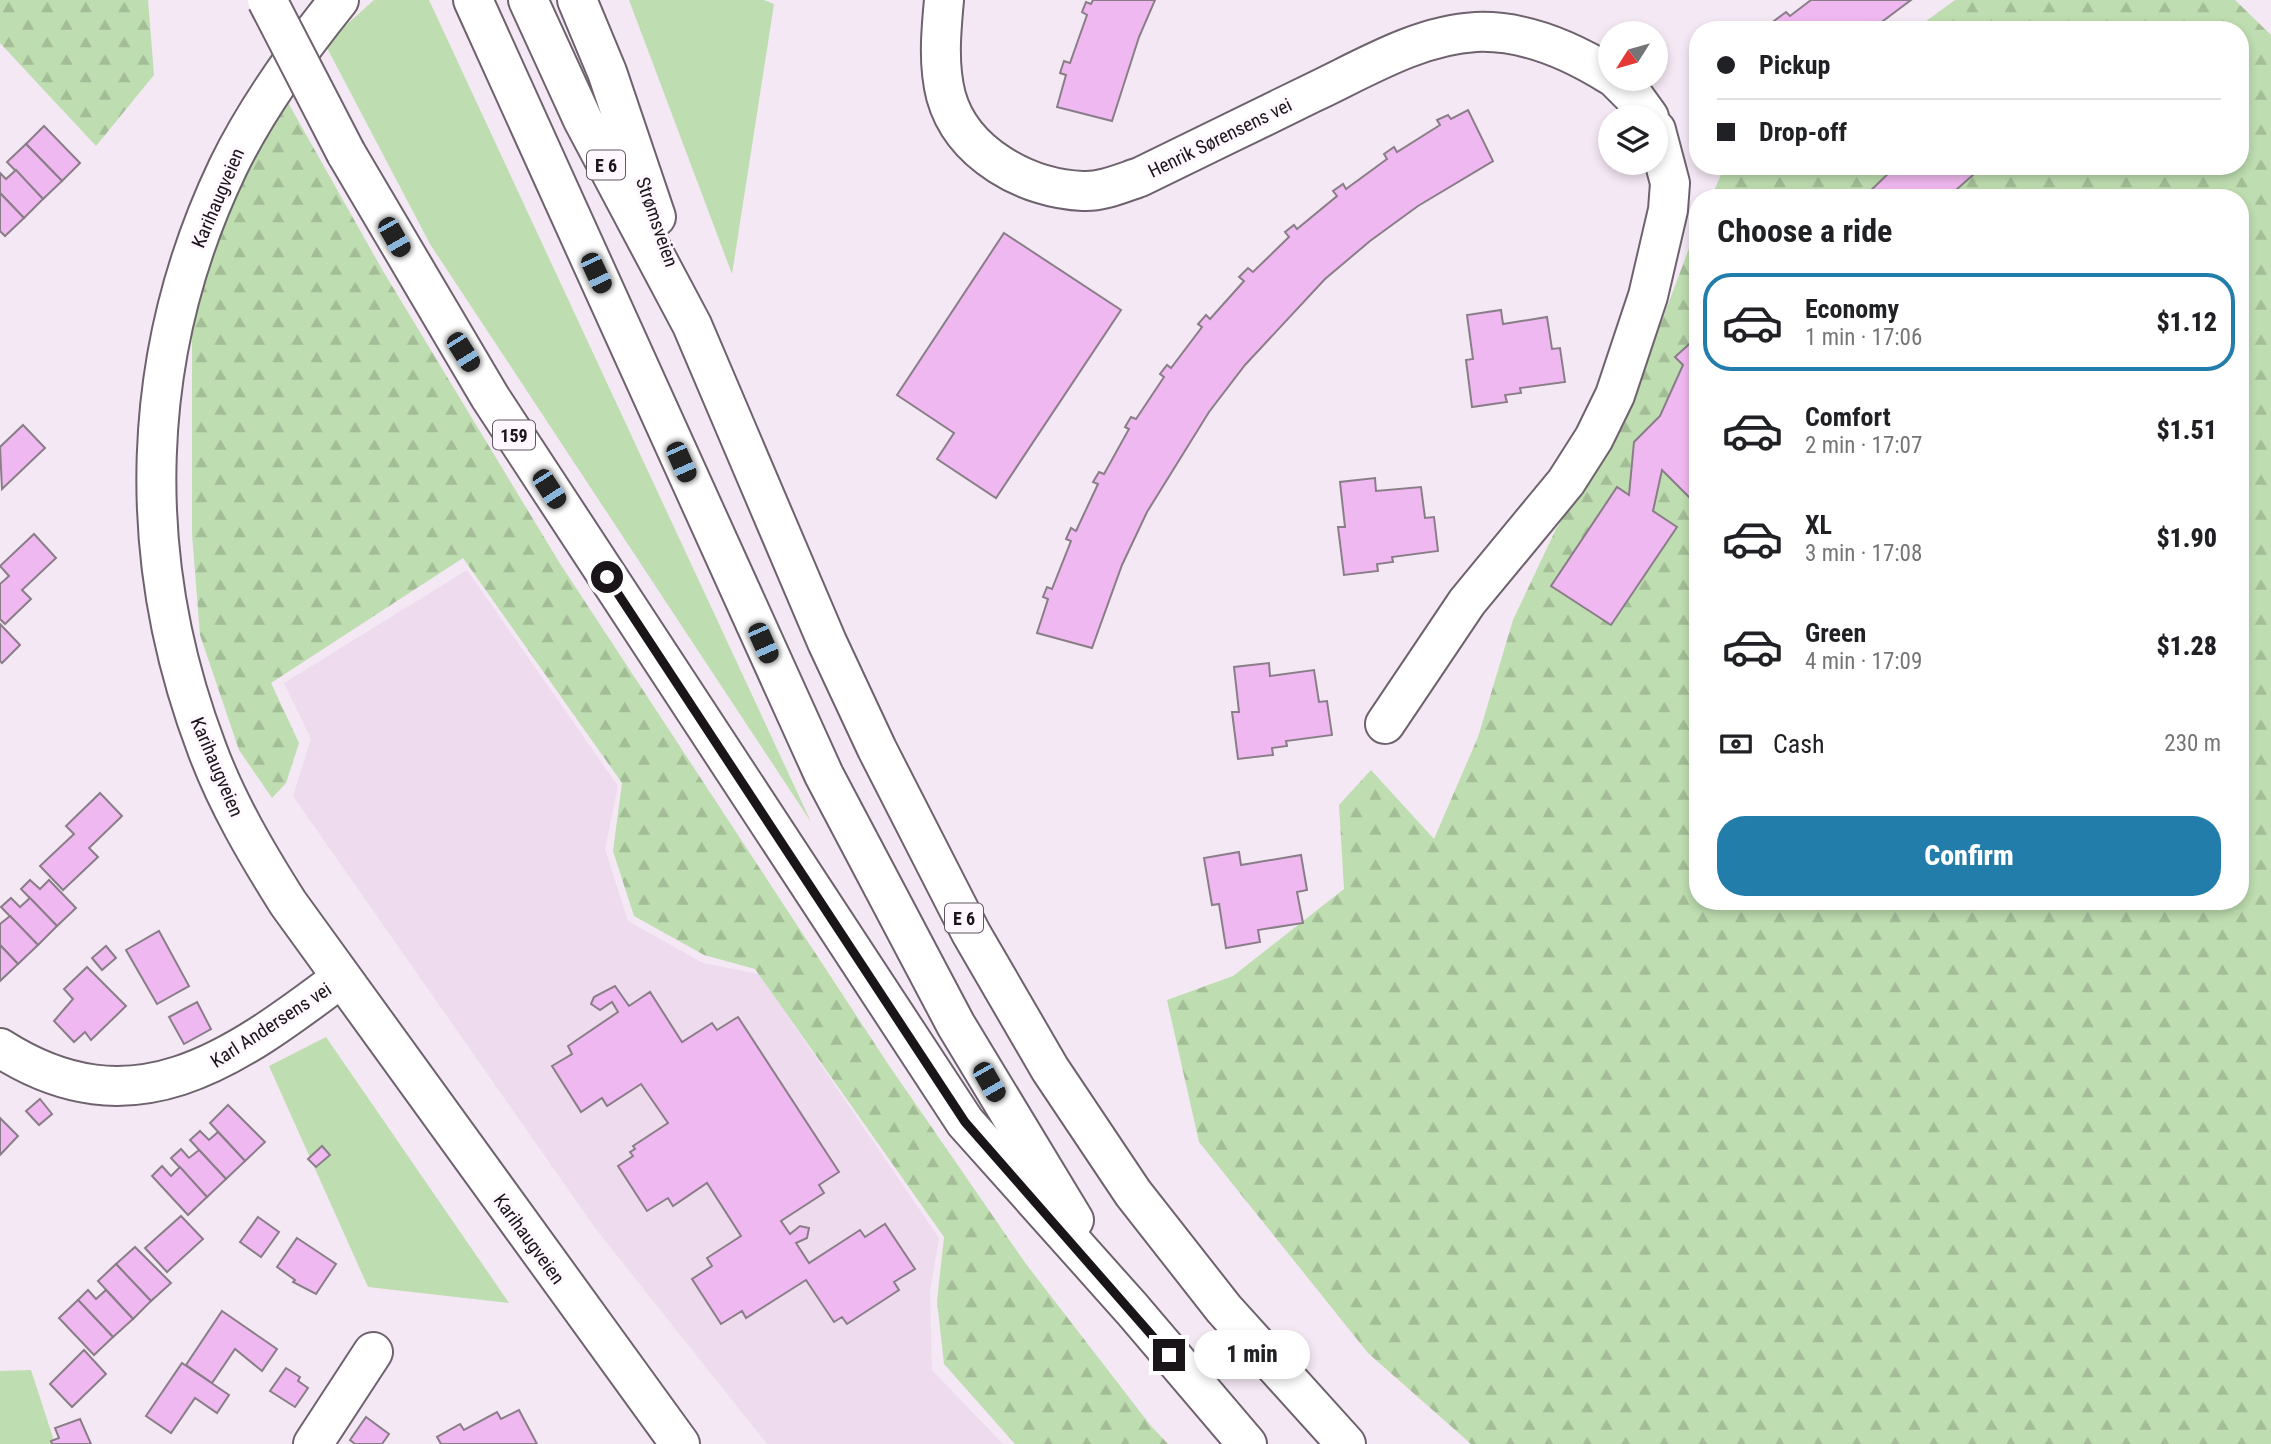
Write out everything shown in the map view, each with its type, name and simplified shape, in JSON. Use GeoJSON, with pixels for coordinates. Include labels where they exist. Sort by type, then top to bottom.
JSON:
{"type":"FeatureCollection","features":[{"type":"Feature","properties":{"kind":"main road","name":"159"},"geometry":{"type":"LineString","coordinates":[[267,0],[346,153],[490,397],[901,1028],[965,1122],[1132,1310]]}},
{"type":"Feature","properties":{"kind":"main road","name":"Karihaugveien"},"geometry":{"type":"LineString","coordinates":[[339,0],[260,110],[229,165],[198,240],[167,355],[157,440],[156,491],[162,591],[174,644],[207,750],[252,846],[341,978],[680,1444]]}},
{"type":"Feature","properties":{"kind":"main road"},"geometry":{"type":"LineString","coordinates":[[472,0],[824,775],[956,1025],[1062,1202],[1132,1310],[1247,1444]]}},
{"type":"Feature","properties":{"kind":"main road","name":"E 6"},"geometry":{"type":"LineString","coordinates":[[528,0],[583,120],[692,326],[783,541],[866,725],[996,977],[1093,1135],[1173,1246],[1264,1356],[1346,1444]]}},
{"type":"Feature","properties":{"kind":"main road","name":"Strømsveien"},"geometry":{"type":"LineString","coordinates":[[577,0],[607,72],[692,326]]}},
{"type":"Feature","properties":{"kind":"main road","name":"Henrik Sørensens vei"},"geometry":{"type":"LineString","coordinates":[[944,0],[941,61],[946,95],[963,130],[975,145],[1004,168],[1035,184],[1084,191],[1109,188],[1140,177],[1387,57],[1447,36],[1494,32],[1526,37],[1558,47],[1598,69]]}},
{"type":"Feature","properties":{"kind":"main road"},"geometry":{"type":"LineString","coordinates":[[1628,91],[1640,105]]}},
{"type":"Feature","properties":{"kind":"main road"},"geometry":{"type":"LineString","coordinates":[[1385,724],[1467,602],[1566,482],[1594,438],[1615,395],[1648,296],[1668,210],[1668,175]]}},
{"type":"Feature","properties":{"kind":"main road","name":"Karl Andersens vei"},"geometry":{"type":"LineString","coordinates":[[0,1048],[31,1068],[111,1087],[169,1080],[205,1068],[341,978]]}},
{"type":"Feature","properties":{"kind":"main road"},"geometry":{"type":"LineString","coordinates":[[313,1444],[373,1352]]}},
{"type":"Feature","properties":{"kind":"shaded area"},"geometry":{"type":"Polygon","coordinates":[[[467,570],[618,786],[605,849],[628,921],[703,963],[759,974],[939,1238],[930,1292],[932,1370],[1003,1444],[767,1444],[595,1228],[293,796],[311,739],[284,683],[467,570]]]}},
{"type":"Feature","properties":{"kind":"green space"},"geometry":{"type":"Polygon","coordinates":[[[0,0],[148,0],[154,75],[96,146],[0,43],[0,0]]]}},
{"type":"Feature","properties":{"kind":"green space"},"geometry":{"type":"Polygon","coordinates":[[[374,0],[429,0],[811,822],[430,244],[325,44],[374,0]]]}},
{"type":"Feature","properties":{"kind":"green space"},"geometry":{"type":"Polygon","coordinates":[[[629,0],[764,0],[774,4],[732,274],[629,0]]]}},
{"type":"Feature","properties":{"kind":"green space"},"geometry":{"type":"Polygon","coordinates":[[[1955,0],[2235,0],[2271,35],[2271,1444],[1471,1444],[1368,1353],[1199,1142],[1167,1000],[1233,976],[1344,889],[1339,805],[1371,770],[1434,839],[1478,737],[1513,620],[1556,529],[1621,430],[1689,248],[1689,910],[2249,910],[2249,189],[1715,189],[1721,175],[2249,175],[2249,21],[1926,21],[1955,0]]]}},
{"type":"Feature","properties":{"kind":"green space"},"geometry":{"type":"Polygon","coordinates":[[[282,92],[383,271],[559,562],[888,1064],[1026,1264],[1151,1426],[1168,1444],[1015,1444],[944,1364],[937,1301],[944,1237],[755,969],[704,955],[634,916],[613,851],[622,783],[463,558],[271,683],[299,743],[286,783],[272,798],[239,750],[200,635],[192,534],[192,292],[282,92]]]}},
{"type":"Feature","properties":{"kind":"green space"},"geometry":{"type":"Polygon","coordinates":[[[326,1037],[509,1303],[368,1287],[269,1066],[326,1037]]]}},
{"type":"Feature","properties":{"kind":"green space"},"geometry":{"type":"Polygon","coordinates":[[[31,1370],[55,1444],[0,1444],[0,1371],[31,1370]]]}},
{"type":"Feature","properties":{"kind":"building"},"geometry":{"type":"Polygon","coordinates":[[[1093,0],[1155,0],[1139,37],[1112,121],[1057,107],[1066,75],[1060,73],[1064,61],[1070,63],[1087,15],[1082,12],[1086,2],[1091,4],[1093,0]]]}},
{"type":"Feature","properties":{"kind":"building"},"geometry":{"type":"Polygon","coordinates":[[[1811,0],[1911,0],[1883,21],[1774,21],[1786,12],[1790,16],[1811,0]]]}},
{"type":"Feature","properties":{"kind":"building"},"geometry":{"type":"Polygon","coordinates":[[[1468,110],[1493,161],[1418,206],[1370,241],[1325,279],[1245,365],[1209,412],[1147,512],[1122,565],[1092,648],[1037,633],[1048,599],[1043,597],[1047,587],[1052,589],[1071,541],[1066,539],[1071,528],[1076,531],[1098,484],[1093,482],[1099,472],[1104,474],[1129,429],[1125,427],[1131,417],[1136,419],[1164,377],[1160,374],[1167,365],[1171,368],[1202,327],[1198,324],[1206,315],[1210,319],[1244,281],[1239,277],[1248,268],[1253,272],[1289,237],[1285,232],[1294,225],[1297,229],[1337,196],[1333,191],[1343,184],[1346,189],[1387,159],[1384,154],[1394,147],[1397,152],[1440,125],[1437,120],[1448,115],[1451,119],[1468,110]]]}},
{"type":"Feature","properties":{"kind":"building"},"geometry":{"type":"Polygon","coordinates":[[[44,126],[80,163],[62,181],[26,144],[44,126]]]}},
{"type":"Feature","properties":{"kind":"building"},"geometry":{"type":"Polygon","coordinates":[[[26,144],[62,181],[43,199],[7,162],[26,144]]]}},
{"type":"Feature","properties":{"kind":"building"},"geometry":{"type":"Polygon","coordinates":[[[16,170],[43,199],[24,218],[0,193],[0,173],[6,179],[16,170]]]}},
{"type":"Feature","properties":{"kind":"building"},"geometry":{"type":"Polygon","coordinates":[[[1887,175],[1973,175],[1957,189],[1872,189],[1887,175]]]}},
{"type":"Feature","properties":{"kind":"building"},"geometry":{"type":"Polygon","coordinates":[[[0,193],[24,218],[5,236],[0,231],[0,193]]]}},
{"type":"Feature","properties":{"kind":"building"},"geometry":{"type":"Polygon","coordinates":[[[1004,233],[1121,310],[996,498],[937,459],[954,433],[897,395],[1004,233]]]}},
{"type":"Feature","properties":{"kind":"building"},"geometry":{"type":"Polygon","coordinates":[[[1501,310],[1503,324],[1547,317],[1552,349],[1560,348],[1565,382],[1520,388],[1521,393],[1505,395],[1507,402],[1472,407],[1466,360],[1473,359],[1467,315],[1501,310]]]}},
{"type":"Feature","properties":{"kind":"building"},"geometry":{"type":"Polygon","coordinates":[[[1689,344],[1689,497],[1662,470],[1653,511],[1677,527],[1611,625],[1551,586],[1617,487],[1629,495],[1634,442],[1660,416],[1683,365],[1675,357],[1689,344]]]}},
{"type":"Feature","properties":{"kind":"building"},"geometry":{"type":"Polygon","coordinates":[[[23,425],[45,448],[2,489],[0,447],[23,425]]]}},
{"type":"Feature","properties":{"kind":"building"},"geometry":{"type":"Polygon","coordinates":[[[1375,478],[1376,491],[1421,487],[1425,518],[1434,517],[1438,551],[1392,557],[1393,562],[1377,564],[1378,571],[1344,575],[1338,527],[1345,527],[1340,482],[1375,478]]]}},
{"type":"Feature","properties":{"kind":"building"},"geometry":{"type":"Polygon","coordinates":[[[34,534],[56,558],[22,590],[31,599],[5,624],[0,619],[0,584],[9,576],[0,566],[34,534]]]}},
{"type":"Feature","properties":{"kind":"building"},"geometry":{"type":"Polygon","coordinates":[[[0,624],[20,645],[2,663],[0,661],[0,624]]]}},
{"type":"Feature","properties":{"kind":"building"},"geometry":{"type":"Polygon","coordinates":[[[1269,663],[1270,676],[1314,670],[1319,702],[1327,701],[1332,735],[1286,741],[1287,746],[1272,748],[1273,755],[1238,759],[1232,712],[1239,712],[1234,667],[1269,663]]]}},
{"type":"Feature","properties":{"kind":"building"},"geometry":{"type":"Polygon","coordinates":[[[100,793],[122,816],[89,848],[98,857],[63,890],[40,866],[74,834],[66,826],[100,793]]]}},
{"type":"Feature","properties":{"kind":"building"},"geometry":{"type":"Polygon","coordinates":[[[1239,852],[1241,865],[1301,855],[1307,890],[1297,892],[1303,923],[1258,930],[1260,942],[1226,948],[1219,904],[1212,905],[1204,858],[1239,852]]]}},
{"type":"Feature","properties":{"kind":"building"},"geometry":{"type":"Polygon","coordinates":[[[30,880],[40,889],[49,880],[76,908],[57,926],[21,889],[30,880]]]}},
{"type":"Feature","properties":{"kind":"building"},"geometry":{"type":"Polygon","coordinates":[[[11,898],[20,907],[30,898],[57,926],[38,945],[1,907],[11,898]]]}},
{"type":"Feature","properties":{"kind":"building"},"geometry":{"type":"Polygon","coordinates":[[[10,916],[38,945],[18,964],[0,945],[0,924],[10,916]]]}},
{"type":"Feature","properties":{"kind":"building"},"geometry":{"type":"Polygon","coordinates":[[[159,931],[189,986],[157,1004],[126,950],[159,931]]]}},
{"type":"Feature","properties":{"kind":"building"},"geometry":{"type":"Polygon","coordinates":[[[0,945],[18,964],[0,981],[0,945]]]}},
{"type":"Feature","properties":{"kind":"building"},"geometry":{"type":"Polygon","coordinates":[[[106,946],[116,958],[102,970],[92,958],[106,946]]]}},
{"type":"Feature","properties":{"kind":"building"},"geometry":{"type":"Polygon","coordinates":[[[87,967],[126,1006],[91,1040],[85,1032],[74,1042],[54,1021],[73,999],[64,989],[87,967]]]}},
{"type":"Feature","properties":{"kind":"building"},"geometry":{"type":"Polygon","coordinates":[[[615,986],[629,1006],[650,992],[682,1042],[712,1023],[717,1030],[738,1017],[839,1172],[819,1185],[824,1193],[781,1221],[790,1234],[800,1226],[809,1228],[807,1238],[796,1243],[809,1263],[860,1230],[865,1237],[885,1224],[915,1269],[894,1282],[899,1290],[847,1324],[842,1317],[834,1322],[806,1280],[746,1318],[742,1311],[721,1324],[692,1279],[712,1266],[707,1258],[741,1236],[707,1183],[673,1206],[668,1198],[647,1211],[618,1166],[633,1156],[630,1152],[635,1149],[633,1146],[668,1123],[641,1084],[607,1106],[602,1098],[581,1112],[552,1066],[572,1054],[568,1046],[618,1012],[612,1002],[600,1010],[591,1004],[594,997],[615,986]]]}},
{"type":"Feature","properties":{"kind":"building"},"geometry":{"type":"Polygon","coordinates":[[[197,1002],[211,1029],[184,1044],[169,1017],[197,1002]]]}},
{"type":"Feature","properties":{"kind":"building"},"geometry":{"type":"Polygon","coordinates":[[[40,1099],[52,1114],[39,1125],[26,1111],[40,1099]]]}},
{"type":"Feature","properties":{"kind":"building"},"geometry":{"type":"Polygon","coordinates":[[[228,1105],[265,1142],[245,1161],[210,1123],[228,1105]]]}},
{"type":"Feature","properties":{"kind":"building"},"geometry":{"type":"Polygon","coordinates":[[[0,1118],[18,1136],[0,1155],[0,1118]]]}},
{"type":"Feature","properties":{"kind":"building"},"geometry":{"type":"Polygon","coordinates":[[[200,1131],[209,1140],[218,1132],[245,1161],[226,1179],[190,1140],[200,1131]]]}},
{"type":"Feature","properties":{"kind":"building"},"geometry":{"type":"Polygon","coordinates":[[[322,1146],[330,1155],[316,1167],[308,1159],[322,1146]]]}},
{"type":"Feature","properties":{"kind":"building"},"geometry":{"type":"Polygon","coordinates":[[[181,1149],[189,1158],[199,1150],[226,1179],[207,1197],[171,1158],[181,1149]]]}},
{"type":"Feature","properties":{"kind":"building"},"geometry":{"type":"Polygon","coordinates":[[[162,1166],[171,1176],[180,1167],[207,1197],[188,1215],[152,1176],[162,1166]]]}},
{"type":"Feature","properties":{"kind":"building"},"geometry":{"type":"Polygon","coordinates":[[[181,1216],[203,1239],[167,1272],[145,1248],[181,1216]]]}},
{"type":"Feature","properties":{"kind":"building"},"geometry":{"type":"Polygon","coordinates":[[[258,1217],[279,1232],[261,1257],[240,1242],[258,1217]]]}},
{"type":"Feature","properties":{"kind":"building"},"geometry":{"type":"Polygon","coordinates":[[[297,1238],[336,1264],[316,1294],[293,1282],[295,1280],[277,1267],[297,1238]]]}},
{"type":"Feature","properties":{"kind":"building"},"geometry":{"type":"Polygon","coordinates":[[[135,1247],[171,1283],[151,1301],[116,1264],[135,1247]]]}},
{"type":"Feature","properties":{"kind":"building"},"geometry":{"type":"Polygon","coordinates":[[[116,1264],[151,1301],[133,1319],[98,1281],[116,1264]]]}},
{"type":"Feature","properties":{"kind":"building"},"geometry":{"type":"Polygon","coordinates":[[[88,1290],[96,1299],[106,1290],[133,1319],[113,1337],[78,1300],[88,1290]]]}},
{"type":"Feature","properties":{"kind":"building"},"geometry":{"type":"Polygon","coordinates":[[[78,1300],[113,1337],[94,1355],[59,1318],[78,1300]]]}},
{"type":"Feature","properties":{"kind":"building"},"geometry":{"type":"Polygon","coordinates":[[[222,1311],[277,1349],[262,1371],[235,1349],[212,1383],[186,1365],[222,1311]]]}},
{"type":"Feature","properties":{"kind":"building"},"geometry":{"type":"Polygon","coordinates":[[[84,1350],[106,1374],[72,1407],[50,1384],[84,1350]]]}},
{"type":"Feature","properties":{"kind":"building"},"geometry":{"type":"Polygon","coordinates":[[[182,1363],[229,1395],[217,1413],[195,1398],[171,1433],[146,1416],[182,1363]]]}},
{"type":"Feature","properties":{"kind":"building"},"geometry":{"type":"Polygon","coordinates":[[[286,1368],[300,1377],[298,1381],[308,1388],[295,1407],[270,1391],[286,1368]]]}},
{"type":"Feature","properties":{"kind":"building"},"geometry":{"type":"Polygon","coordinates":[[[519,1410],[537,1444],[441,1444],[437,1437],[460,1424],[464,1430],[497,1412],[501,1419],[519,1410]]]}},
{"type":"Feature","properties":{"kind":"building"},"geometry":{"type":"Polygon","coordinates":[[[366,1417],[389,1434],[382,1444],[355,1444],[350,1440],[366,1417]]]}},
{"type":"Feature","properties":{"kind":"building"},"geometry":{"type":"Polygon","coordinates":[[[80,1419],[91,1444],[52,1444],[51,1441],[59,1438],[55,1428],[80,1419]]]}},
{"type":"Feature","properties":{"kind":"route"},"geometry":{"type":"LineString","coordinates":[[607,577],[965,1122],[1169,1355]]}}]}
